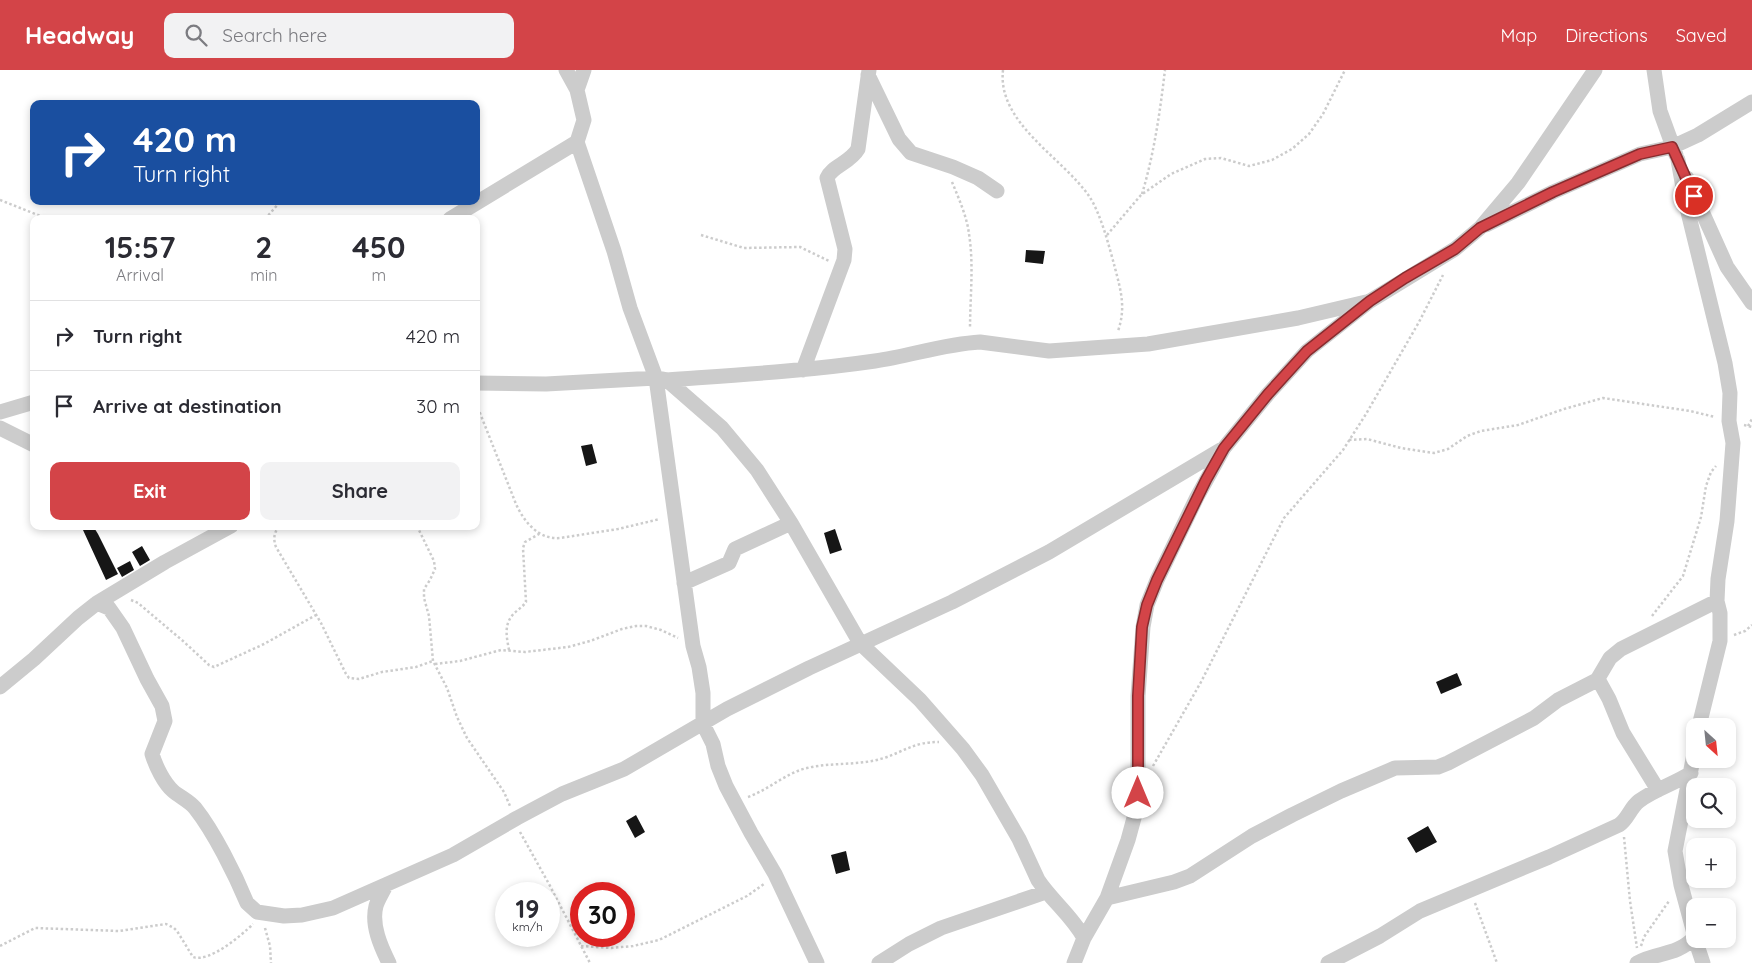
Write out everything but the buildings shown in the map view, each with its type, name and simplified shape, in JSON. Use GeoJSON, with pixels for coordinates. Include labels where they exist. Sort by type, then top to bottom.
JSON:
{"type":"FeatureCollection","features":[{"type":"Feature","properties":{"kind":"street"},"geometry":{"type":"LineString","coordinates":[[566,70],[577,90],[584,120],[578,142],[614,251],[630,308],[661,379],[674,512],[693,646],[703,693],[703,724],[712,744],[718,766],[735,802],[775,874],[817,963]]}},
{"type":"Feature","properties":{"kind":"street"},"geometry":{"type":"LineString","coordinates":[[577,90],[584,70]]}},
{"type":"Feature","properties":{"kind":"street"},"geometry":{"type":"LineString","coordinates":[[1074,963],[1084,938],[1107,898],[1128,840],[1138,793],[1138,696],[1142,627],[1147,605],[1197,496],[1224,448],[1268,394],[1307,351],[1370,301],[1455,249],[1480,228],[1518,183],[1595,70]]}},
{"type":"Feature","properties":{"kind":"street"},"geometry":{"type":"LineString","coordinates":[[1654,70],[1660,111],[1675,154],[1727,267],[1752,303]]}},
{"type":"Feature","properties":{"kind":"street"},"geometry":{"type":"LineString","coordinates":[[869,73],[899,139],[910,153],[978,178],[996,191]]}},
{"type":"Feature","properties":{"kind":"street"},"geometry":{"type":"LineString","coordinates":[[803,370],[840,271],[845,250],[827,178],[832,171],[854,156],[858,149],[869,73]]}},
{"type":"Feature","properties":{"kind":"street"},"geometry":{"type":"LineString","coordinates":[[1480,228],[1553,192],[1640,154],[1675,154],[1698,135],[1752,102]]}},
{"type":"Feature","properties":{"kind":"street"},"geometry":{"type":"LineString","coordinates":[[480,201],[578,142]]}},
{"type":"Feature","properties":{"kind":"street"},"geometry":{"type":"LineString","coordinates":[[1675,154],[1725,363],[1730,393],[1729,421],[1733,443],[1727,521],[1718,579],[1717,601],[1720,613],[1720,641],[1701,718]]}},
{"type":"Feature","properties":{"kind":"street"},"geometry":{"type":"LineString","coordinates":[[457,215],[473,205]]}},
{"type":"Feature","properties":{"kind":"street"},"geometry":{"type":"LineString","coordinates":[[480,383],[546,384],[803,370],[877,361],[951,345],[980,342],[1049,351],[1148,344],[1298,318],[1370,301]]}},
{"type":"Feature","properties":{"kind":"street"},"geometry":{"type":"LineString","coordinates":[[661,379],[722,428],[758,470],[791,522],[860,643],[920,700],[982,775],[1019,839],[1030,866],[1046,892],[1077,924],[1084,938]]}},
{"type":"Feature","properties":{"kind":"street"},"geometry":{"type":"LineString","coordinates":[[0,412],[30,403]]}},
{"type":"Feature","properties":{"kind":"street"},"geometry":{"type":"LineString","coordinates":[[0,428],[30,443]]}},
{"type":"Feature","properties":{"kind":"street"},"geometry":{"type":"LineString","coordinates":[[97,604],[109,608],[123,628],[165,713],[152,754],[157,767],[173,791],[194,806],[204,821],[247,903],[262,916],[302,915],[333,908],[453,855],[562,794],[624,769],[735,705],[860,643],[952,602],[1049,552],[1224,448]]}},
{"type":"Feature","properties":{"kind":"street"},"geometry":{"type":"LineString","coordinates":[[684,583],[729,563],[735,549],[791,522]]}},
{"type":"Feature","properties":{"kind":"street"},"geometry":{"type":"LineString","coordinates":[[0,687],[34,659],[78,618],[97,604],[165,562],[224,530]]}},
{"type":"Feature","properties":{"kind":"street"},"geometry":{"type":"LineString","coordinates":[[1107,898],[1174,882],[1190,876],[1252,836],[1341,791],[1395,768],[1438,767],[1448,763],[1534,718],[1558,700],[1598,678],[1610,658],[1621,649],[1717,601]]}},
{"type":"Feature","properties":{"kind":"street"},"geometry":{"type":"LineString","coordinates":[[1598,678],[1623,733],[1658,790]]}},
{"type":"Feature","properties":{"kind":"street"},"geometry":{"type":"LineString","coordinates":[[1686,904],[1675,848],[1692,768]]}},
{"type":"Feature","properties":{"kind":"street"},"geometry":{"type":"LineString","coordinates":[[1328,963],[1380,936],[1413,915],[1619,825],[1637,803],[1658,790],[1691,774]]}},
{"type":"Feature","properties":{"kind":"street"},"geometry":{"type":"LineString","coordinates":[[386,885],[375,907],[375,918],[378,938],[389,963]]}},
{"type":"Feature","properties":{"kind":"street"},"geometry":{"type":"LineString","coordinates":[[879,963],[909,944],[941,928],[1046,892]]}},
{"type":"Feature","properties":{"kind":"street"},"geometry":{"type":"LineString","coordinates":[[1638,961],[1686,946]]}},
{"type":"Feature","properties":{"kind":"street"},"geometry":{"type":"LineString","coordinates":[[1698,948],[1703,963]]}},
{"type":"Feature","properties":{"kind":"path"},"geometry":{"type":"LineString","coordinates":[[1003,70],[1001,82],[1006,97],[1018,120],[1089,196],[1106,235],[1122,294],[1123,318],[1112,347]]}},
{"type":"Feature","properties":{"kind":"path"},"geometry":{"type":"LineString","coordinates":[[1141,195],[1153,152],[1165,70]]}},
{"type":"Feature","properties":{"kind":"path"},"geometry":{"type":"LineString","coordinates":[[1106,235],[1141,195],[1171,174],[1205,158],[1221,158],[1249,166],[1272,160],[1292,149],[1309,134],[1323,114],[1345,70]]}},
{"type":"Feature","properties":{"kind":"path"},"geometry":{"type":"LineString","coordinates":[[950,180],[960,200],[969,234],[971,267],[970,343]]}},
{"type":"Feature","properties":{"kind":"path"},"geometry":{"type":"LineString","coordinates":[[0,200],[38,215]]}},
{"type":"Feature","properties":{"kind":"path"},"geometry":{"type":"LineString","coordinates":[[269,215],[277,205]]}},
{"type":"Feature","properties":{"kind":"path"},"geometry":{"type":"LineString","coordinates":[[701,235],[744,248],[800,247],[829,261],[840,271]]}},
{"type":"Feature","properties":{"kind":"path"},"geometry":{"type":"LineString","coordinates":[[1151,770],[1201,682],[1284,518],[1350,440],[1419,322],[1443,273]]}},
{"type":"Feature","properties":{"kind":"path"},"geometry":{"type":"LineString","coordinates":[[1350,440],[1367,439],[1409,450],[1434,452],[1448,449],[1467,436],[1481,431],[1518,425],[1603,398],[1690,411],[1729,421]]}},
{"type":"Feature","properties":{"kind":"path"},"geometry":{"type":"LineString","coordinates":[[480,413],[516,504],[521,514],[539,534],[556,538],[618,529],[666,517],[674,512]]}},
{"type":"Feature","properties":{"kind":"path"},"geometry":{"type":"LineString","coordinates":[[1649,620],[1683,576],[1701,518],[1706,486],[1711,472],[1716,466]]}},
{"type":"Feature","properties":{"kind":"path"},"geometry":{"type":"LineString","coordinates":[[276,530],[274,540],[276,548],[316,615],[349,678],[359,679],[382,672],[416,667],[434,662],[460,662],[501,650],[525,652],[568,647],[590,641],[622,628],[646,626],[661,630],[693,646]]}},
{"type":"Feature","properties":{"kind":"path"},"geometry":{"type":"LineString","coordinates":[[420,530],[434,561],[434,569],[424,589],[434,662],[448,688],[457,717],[467,738],[504,792],[515,820],[570,925]]}},
{"type":"Feature","properties":{"kind":"path"},"geometry":{"type":"LineString","coordinates":[[509,650],[506,632],[507,625],[510,618],[526,602],[523,548],[525,542],[539,534]]}},
{"type":"Feature","properties":{"kind":"path"},"geometry":{"type":"LineString","coordinates":[[117,592],[138,603],[209,666],[214,667],[264,644],[316,615]]}},
{"type":"Feature","properties":{"kind":"path"},"geometry":{"type":"LineString","coordinates":[[1720,641],[1745,631],[1752,625]]}},
{"type":"Feature","properties":{"kind":"path"},"geometry":{"type":"LineString","coordinates":[[735,802],[752,796],[804,768],[884,758],[925,742],[939,742],[962,749]]}},
{"type":"Feature","properties":{"kind":"path"},"geometry":{"type":"LineString","coordinates":[[1626,817],[1624,848],[1638,961]]}},
{"type":"Feature","properties":{"kind":"path"},"geometry":{"type":"LineString","coordinates":[[635,946],[659,940],[747,896],[775,874]]}},
{"type":"Feature","properties":{"kind":"path"},"geometry":{"type":"LineString","coordinates":[[1638,961],[1644,937],[1681,885]]}},
{"type":"Feature","properties":{"kind":"path"},"geometry":{"type":"LineString","coordinates":[[1471,889],[1497,963]]}},
{"type":"Feature","properties":{"kind":"path"},"geometry":{"type":"LineString","coordinates":[[0,946],[35,928],[119,931],[166,924],[174,928],[193,957],[201,961],[226,949],[262,916],[268,934],[271,963]]}},
{"type":"Feature","properties":{"kind":"path"},"geometry":{"type":"LineString","coordinates":[[582,947],[590,963]]}},
{"type":"Feature","properties":{"kind":"route"},"geometry":{"type":"LineString","coordinates":[[1138,793],[1138,696],[1142,627],[1147,605],[1197,496],[1224,448],[1268,394],[1307,351],[1370,301],[1455,249],[1480,228],[1587,176],[1640,154],[1672,147],[1694,196]]}}]}
